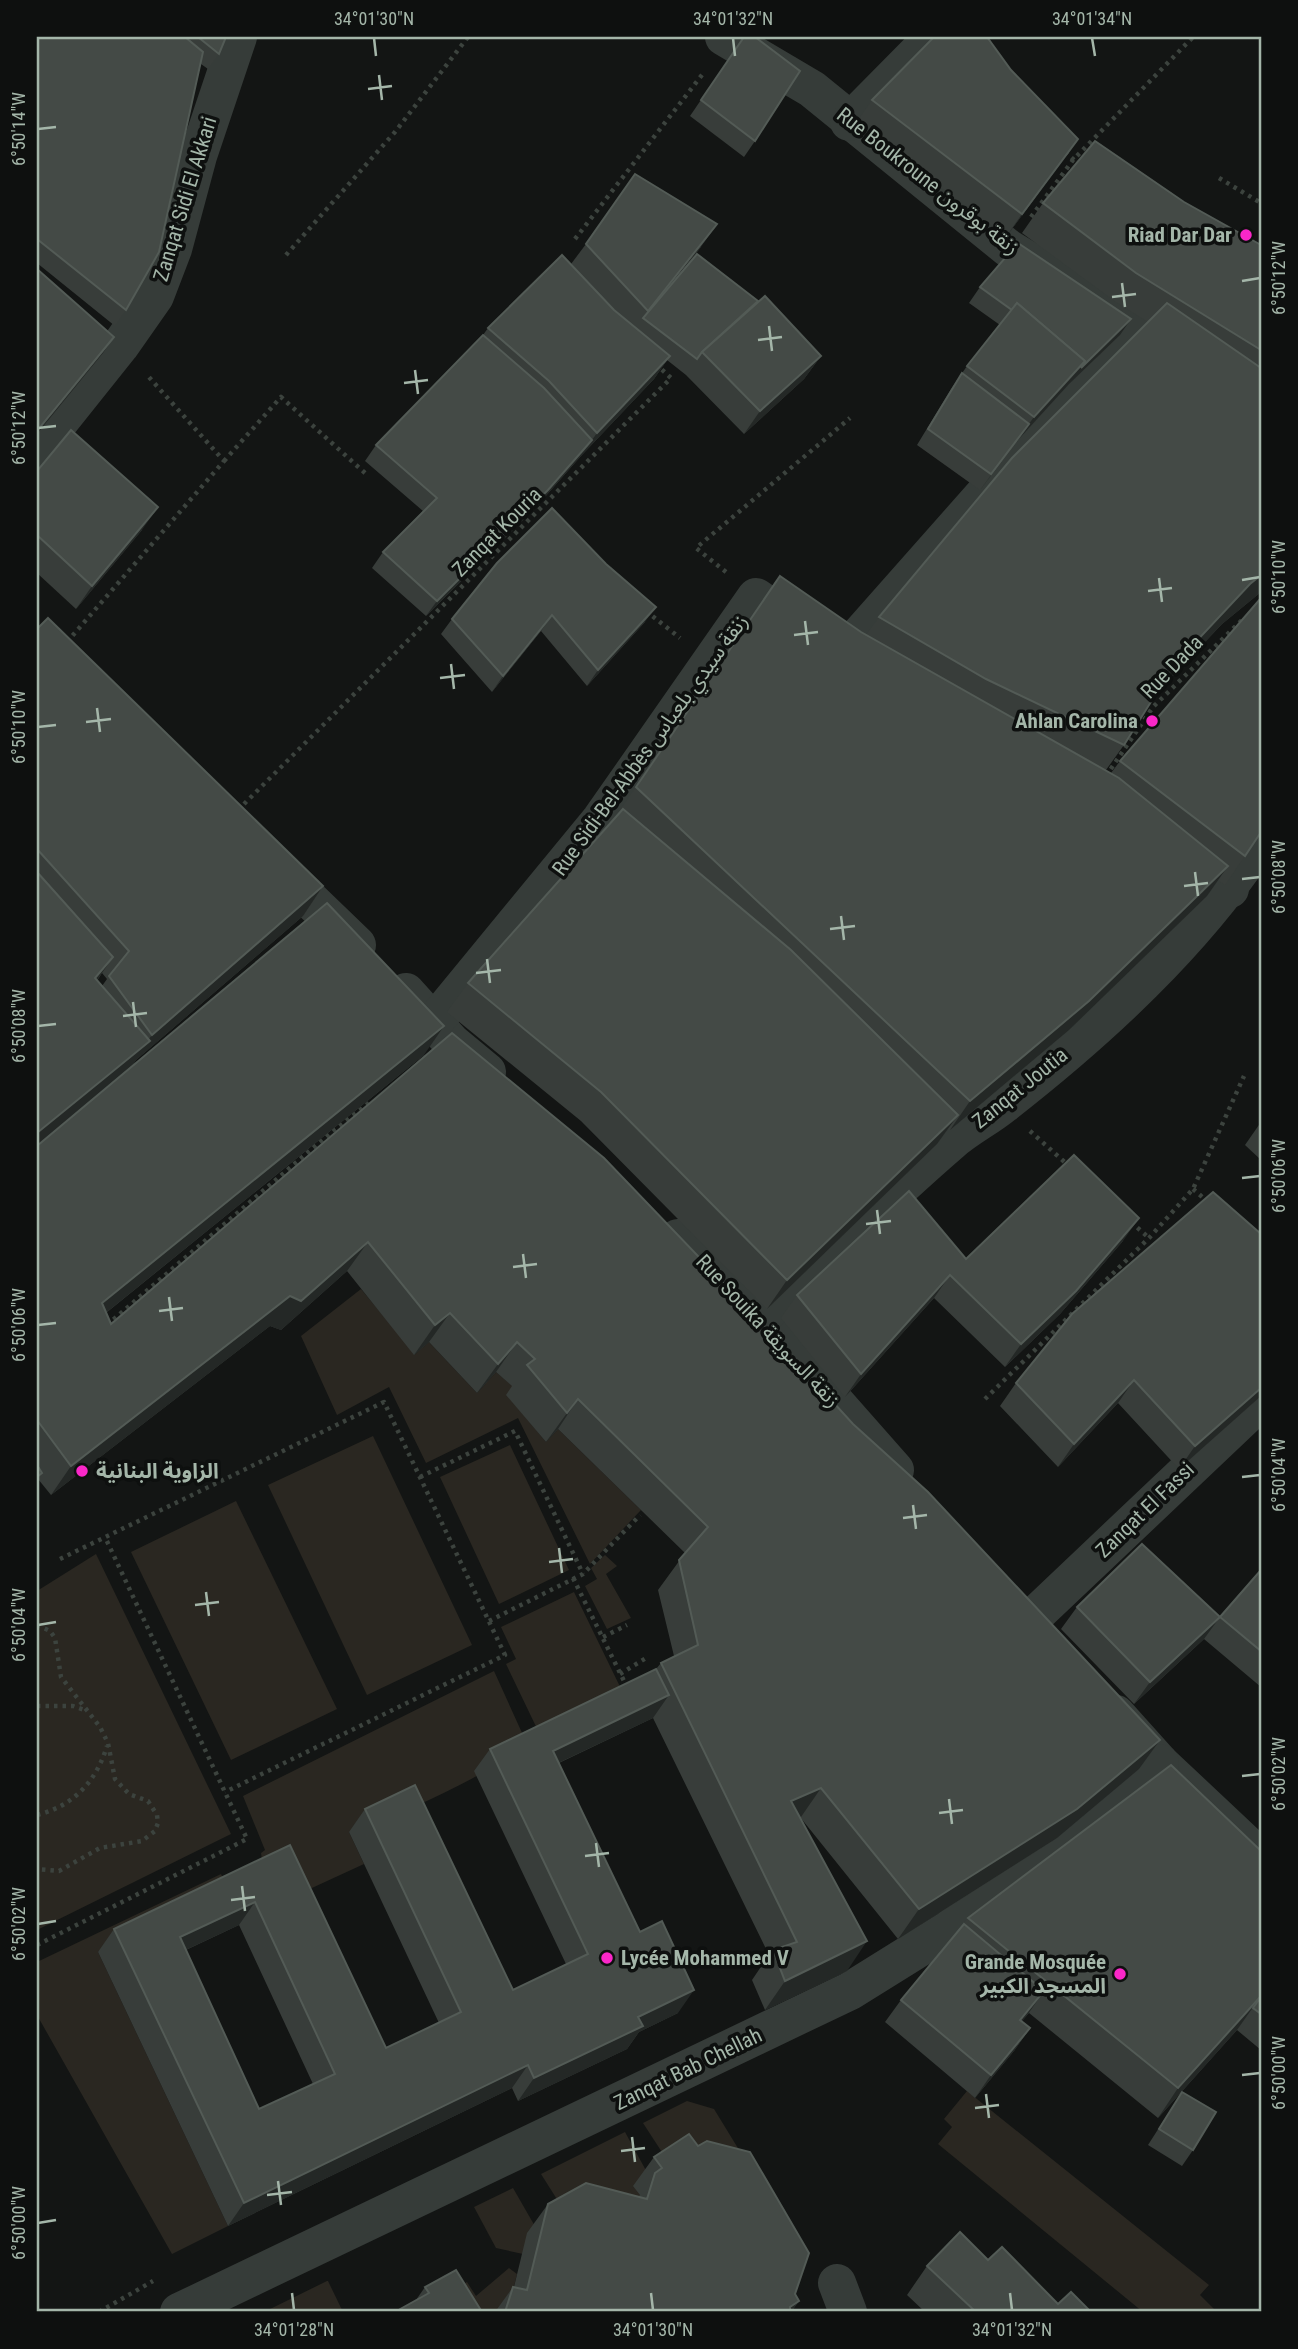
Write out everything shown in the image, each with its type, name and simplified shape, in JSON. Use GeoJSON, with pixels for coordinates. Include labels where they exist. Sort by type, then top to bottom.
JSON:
{"type":"FeatureCollection","features":[{"type":"Feature","properties":{"kind":"street","name":"Zanqat Sidi El Akkari"},"geometry":{"type":"LineString","coordinates":[[37,450],[120,346],[155,296],[173,249],[198,156],[238,37]]}},
{"type":"Feature","properties":{"kind":"street"},"geometry":{"type":"LineString","coordinates":[[772,37],[812,89]]}},
{"type":"Feature","properties":{"kind":"street"},"geometry":{"type":"LineString","coordinates":[[849,122],[933,37]]}},
{"type":"Feature","properties":{"kind":"street"},"geometry":{"type":"LineString","coordinates":[[726,38],[812,89]]}},
{"type":"Feature","properties":{"kind":"street","name":"Rue Boukroune زنقة بوقرون"},"geometry":{"type":"LineString","coordinates":[[812,89],[849,122],[1008,248],[1261,401]]}},
{"type":"Feature","properties":{"kind":"street"},"geometry":{"type":"LineString","coordinates":[[840,657],[1133,326]]}},
{"type":"Feature","properties":{"kind":"street"},"geometry":{"type":"LineString","coordinates":[[756,597],[840,657],[876,676]]}},
{"type":"Feature","properties":{"kind":"street","name":"Rue Sidi-Bel-Abbès زنقة سيدي بلعباس"},"geometry":{"type":"LineString","coordinates":[[435,1021],[601,819],[756,597]]}},
{"type":"Feature","properties":{"kind":"street"},"geometry":{"type":"LineString","coordinates":[[227,820],[435,1021],[452,1043],[514,1094]]}},
{"type":"Feature","properties":{"kind":"street"},"geometry":{"type":"LineString","coordinates":[[1141,827],[1230,889]]}},
{"type":"Feature","properties":{"kind":"street","name":"Zanqat Joutia"},"geometry":{"type":"LineString","coordinates":[[761,1318],[953,1139],[1002,1106],[1100,1022],[1180,944],[1230,889],[1261,841]]}},
{"type":"Feature","properties":{"kind":"street","name":"Rue Souika زنقة السويقة"},"geometry":{"type":"LineString","coordinates":[[655,1215],[761,1318],[915,1492]]}},
{"type":"Feature","properties":{"kind":"street","name":"Zanqat El Fassi"},"geometry":{"type":"LineString","coordinates":[[1058,1651],[1018,1607],[1261,1401]]}},
{"type":"Feature","properties":{"kind":"street"},"geometry":{"type":"LineString","coordinates":[[1095,1692],[1160,1763],[1261,1858]]}},
{"type":"Feature","properties":{"kind":"street","name":"Zanqat Bab Chellah"},"geometry":{"type":"LineString","coordinates":[[179,2312],[850,1991],[948,1930],[1160,1763]]}},
{"type":"Feature","properties":{"kind":"path"},"geometry":{"type":"LineString","coordinates":[[286,255],[395,132],[468,37]]}},
{"type":"Feature","properties":{"kind":"path"},"geometry":{"type":"LineString","coordinates":[[1008,248],[1073,160],[1192,37]]}},
{"type":"Feature","properties":{"kind":"path"},"geometry":{"type":"LineString","coordinates":[[575,239],[726,38]]}},
{"type":"Feature","properties":{"kind":"path"},"geometry":{"type":"LineString","coordinates":[[1055,143],[1084,168]]}},
{"type":"Feature","properties":{"kind":"path"},"geometry":{"type":"LineString","coordinates":[[1219,178],[1261,203]]}},
{"type":"Feature","properties":{"kind":"path"},"geometry":{"type":"LineString","coordinates":[[120,346],[224,461]]}},
{"type":"Feature","properties":{"kind":"path","name":"Zanqat Kouria"},"geometry":{"type":"LineString","coordinates":[[227,820],[671,378],[652,360]]}},
{"type":"Feature","properties":{"kind":"path"},"geometry":{"type":"LineString","coordinates":[[62,647],[281,397],[365,473]]}},
{"type":"Feature","properties":{"kind":"path"},"geometry":{"type":"LineString","coordinates":[[756,597],[696,548],[850,418]]}},
{"type":"Feature","properties":{"kind":"path"},"geometry":{"type":"LineString","coordinates":[[637,604],[711,663]]}},
{"type":"Feature","properties":{"kind":"path","name":"Rue Dada"},"geometry":{"type":"LineString","coordinates":[[1100,785],[1153,708],[1252,611]]}},
{"type":"Feature","properties":{"kind":"path"},"geometry":{"type":"LineString","coordinates":[[985,1399],[1149,1238],[1194,1189],[1244,1076]]}},
{"type":"Feature","properties":{"kind":"path"},"geometry":{"type":"LineString","coordinates":[[104,1328],[335,1129],[377,1097]]}},
{"type":"Feature","properties":{"kind":"path"},"geometry":{"type":"LineString","coordinates":[[1002,1106],[1081,1176]]}},
{"type":"Feature","properties":{"kind":"path"},"geometry":{"type":"LineString","coordinates":[[1194,1189],[1213,1207]]}},
{"type":"Feature","properties":{"kind":"path"},"geometry":{"type":"LineString","coordinates":[[1129,1220],[1149,1238]]}},
{"type":"Feature","properties":{"kind":"path"},"geometry":{"type":"LineString","coordinates":[[60,1559],[384,1402],[505,1655],[225,1793]]}},
{"type":"Feature","properties":{"kind":"path"},"geometry":{"type":"LineString","coordinates":[[420,1477],[515,1431],[583,1574]]}},
{"type":"Feature","properties":{"kind":"path"},"geometry":{"type":"LineString","coordinates":[[489,1621],[583,1574],[640,1515]]}},
{"type":"Feature","properties":{"kind":"path"},"geometry":{"type":"LineString","coordinates":[[37,1945],[247,1839],[105,1537]]}},
{"type":"Feature","properties":{"kind":"path"},"geometry":{"type":"LineString","coordinates":[[573,1578],[629,1691]]}},
{"type":"Feature","properties":{"kind":"path"},"geometry":{"type":"LineString","coordinates":[[37,1625],[50,1631],[55,1638],[61,1677],[90,1712],[108,1743],[115,1779],[129,1794],[148,1801],[157,1815],[155,1831],[142,1841],[100,1847],[59,1871],[37,1869]]}},
{"type":"Feature","properties":{"kind":"path"},"geometry":{"type":"LineString","coordinates":[[603,1637],[627,1625]]}},
{"type":"Feature","properties":{"kind":"path"},"geometry":{"type":"LineString","coordinates":[[620,1674],[646,1658]]}},
{"type":"Feature","properties":{"kind":"path"},"geometry":{"type":"LineString","coordinates":[[37,1706],[73,1706],[90,1712]]}},
{"type":"Feature","properties":{"kind":"path"},"geometry":{"type":"LineString","coordinates":[[37,1815],[56,1810],[84,1790],[103,1761],[108,1743]]}},
{"type":"Feature","properties":{"kind":"path"},"geometry":{"type":"LineString","coordinates":[[99,2312],[157,2279]]}},
{"type":"Feature","properties":{"kind":"shaded area"},"geometry":{"type":"Polygon","coordinates":[[[361,1289],[415,1354],[429,1342],[477,1393],[496,1372],[515,1388],[507,1395],[546,1442],[558,1429],[641,1510],[590,1564],[518,1418],[426,1463],[389,1387],[337,1415],[301,1336],[361,1289]]]}},
{"type":"Feature","properties":{"kind":"shaded area"},"geometry":{"type":"Polygon","coordinates":[[[373,1436],[472,1645],[367,1695],[268,1485],[373,1436]]]}},
{"type":"Feature","properties":{"kind":"shaded area"},"geometry":{"type":"Polygon","coordinates":[[[510,1445],[569,1570],[499,1604],[440,1477],[510,1445]]]}},
{"type":"Feature","properties":{"kind":"shaded area"},"geometry":{"type":"Polygon","coordinates":[[[236,1501],[337,1709],[231,1760],[131,1552],[236,1501]]]}},
{"type":"Feature","properties":{"kind":"shaded area"},"geometry":{"type":"Polygon","coordinates":[[[96,1554],[231,1834],[37,1930],[37,1591],[96,1554]]]}},
{"type":"Feature","properties":{"kind":"shaded area"},"geometry":{"type":"Polygon","coordinates":[[[605,1555],[617,1566],[606,1574],[631,1618],[607,1629],[585,1586],[597,1579],[591,1568],[605,1555]]]}},
{"type":"Feature","properties":{"kind":"shaded area"},"geometry":{"type":"Polygon","coordinates":[[[574,1592],[626,1699],[542,1739],[506,1664],[516,1659],[501,1627],[574,1592]]]}},
{"type":"Feature","properties":{"kind":"shaded area"},"geometry":{"type":"Polygon","coordinates":[[[494,1671],[528,1746],[441,1794],[349,1832],[364,1864],[288,1899],[264,1873],[261,1853],[265,1850],[243,1796],[494,1671]]]}},
{"type":"Feature","properties":{"kind":"shaded area"},"geometry":{"type":"Polygon","coordinates":[[[221,1874],[228,1890],[98,1952],[228,2226],[172,2254],[37,2015],[37,1962],[221,1874]]]}},
{"type":"Feature","properties":{"kind":"shaded area"},"geometry":{"type":"Polygon","coordinates":[[[967,2091],[1209,2285],[1200,2295],[1217,2312],[1143,2312],[938,2144],[952,2127],[944,2119],[967,2091]]]}},
{"type":"Feature","properties":{"kind":"shaded area"},"geometry":{"type":"Polygon","coordinates":[[[687,2101],[714,2109],[744,2158],[669,2163],[643,2123],[687,2101]]]}},
{"type":"Feature","properties":{"kind":"shaded area"},"geometry":{"type":"Polygon","coordinates":[[[625,2132],[649,2176],[642,2197],[565,2212],[541,2174],[625,2132]]]}},
{"type":"Feature","properties":{"kind":"shaded area"},"geometry":{"type":"Polygon","coordinates":[[[513,2188],[536,2228],[523,2254],[496,2248],[474,2207],[513,2188]]]}},
{"type":"Feature","properties":{"kind":"shaded area"},"geometry":{"type":"Polygon","coordinates":[[[509,2268],[517,2274],[508,2312],[443,2312],[435,2300],[467,2282],[476,2296],[509,2268]]]}},
{"type":"Feature","properties":{"kind":"shaded area"},"geometry":{"type":"Polygon","coordinates":[[[327,2281],[343,2312],[264,2312],[327,2281]]]}},
{"type":"Feature","properties":{"kind":"building"},"geometry":{"type":"Polygon","coordinates":[[[37,37],[185,37],[203,52],[159,252],[126,310],[37,239],[37,37]]]}},
{"type":"Feature","properties":{"kind":"building"},"geometry":{"type":"Polygon","coordinates":[[[198,37],[226,37],[219,54],[198,37]]]}},
{"type":"Feature","properties":{"kind":"building"},"geometry":{"type":"Polygon","coordinates":[[[744,37],[755,37],[800,71],[755,141],[701,100],[744,37]]]}},
{"type":"Feature","properties":{"kind":"building"},"geometry":{"type":"Polygon","coordinates":[[[934,37],[987,37],[1011,70],[1078,139],[1022,214],[872,100],[934,37]]]}},
{"type":"Feature","properties":{"kind":"building"},"geometry":{"type":"Polygon","coordinates":[[[1095,141],[1184,202],[1261,245],[1261,350],[1136,273],[1043,203],[1095,141]]]}},
{"type":"Feature","properties":{"kind":"building"},"geometry":{"type":"Polygon","coordinates":[[[635,174],[717,224],[648,311],[586,244],[635,174]]]}},
{"type":"Feature","properties":{"kind":"building"},"geometry":{"type":"Polygon","coordinates":[[[1018,243],[1131,319],[1081,368],[1085,361],[1017,303],[1012,310],[980,287],[1018,243]]]}},
{"type":"Feature","properties":{"kind":"building"},"geometry":{"type":"Polygon","coordinates":[[[697,254],[758,301],[697,359],[643,318],[697,254]]]}},
{"type":"Feature","properties":{"kind":"building"},"geometry":{"type":"Polygon","coordinates":[[[562,255],[614,310],[670,356],[597,433],[549,381],[488,328],[562,255]]]}},
{"type":"Feature","properties":{"kind":"building"},"geometry":{"type":"Polygon","coordinates":[[[37,269],[114,337],[37,431],[37,269]]]}},
{"type":"Feature","properties":{"kind":"building"},"geometry":{"type":"Polygon","coordinates":[[[765,296],[821,356],[760,411],[702,352],[765,296]]]}},
{"type":"Feature","properties":{"kind":"building"},"geometry":{"type":"Polygon","coordinates":[[[1017,303],[1085,361],[1034,417],[967,366],[1017,303]]]}},
{"type":"Feature","properties":{"kind":"building"},"geometry":{"type":"Polygon","coordinates":[[[1167,303],[1261,368],[1261,575],[1174,665],[1124,745],[986,679],[879,617],[1012,458],[1167,303]]]}},
{"type":"Feature","properties":{"kind":"building"},"geometry":{"type":"Polygon","coordinates":[[[483,335],[544,388],[592,440],[548,490],[437,601],[383,552],[437,498],[376,445],[483,335]]]}},
{"type":"Feature","properties":{"kind":"building"},"geometry":{"type":"Polygon","coordinates":[[[962,373],[1029,424],[991,474],[928,429],[962,373]]]}},
{"type":"Feature","properties":{"kind":"building"},"geometry":{"type":"Polygon","coordinates":[[[71,430],[158,507],[92,586],[37,535],[37,471],[71,430]]]}},
{"type":"Feature","properties":{"kind":"building"},"geometry":{"type":"Polygon","coordinates":[[[552,508],[606,564],[656,607],[598,670],[552,615],[503,676],[452,619],[497,563],[552,508]]]}},
{"type":"Feature","properties":{"kind":"building"},"geometry":{"type":"Polygon","coordinates":[[[780,576],[861,632],[1119,778],[1228,866],[1089,1001],[970,1101],[636,787],[780,576]]]}},
{"type":"Feature","properties":{"kind":"building"},"geometry":{"type":"Polygon","coordinates":[[[1261,598],[1261,832],[1245,856],[1120,761],[1261,598]]]}},
{"type":"Feature","properties":{"kind":"building"},"geometry":{"type":"Polygon","coordinates":[[[48,618],[323,886],[152,1035],[109,976],[129,951],[37,849],[37,629],[48,618]]]}},
{"type":"Feature","properties":{"kind":"building"},"geometry":{"type":"Polygon","coordinates":[[[623,809],[791,950],[958,1115],[787,1280],[601,1092],[468,983],[623,809]]]}},
{"type":"Feature","properties":{"kind":"building"},"geometry":{"type":"Polygon","coordinates":[[[37,872],[113,957],[95,978],[150,1041],[37,1133],[37,872]]]}},
{"type":"Feature","properties":{"kind":"building"},"geometry":{"type":"Polygon","coordinates":[[[327,903],[444,1026],[102,1303],[111,1324],[452,1033],[604,1158],[743,1303],[853,1424],[928,1492],[1160,1740],[1077,1809],[919,1909],[821,1788],[791,1801],[867,1941],[785,1981],[773,1950],[797,1942],[661,1663],[698,1645],[679,1560],[708,1527],[578,1399],[567,1413],[527,1365],[535,1359],[517,1342],[498,1364],[450,1313],[435,1325],[368,1242],[301,1301],[290,1296],[71,1466],[37,1420],[37,1146],[327,903]]]}},
{"type":"Feature","properties":{"kind":"building"},"geometry":{"type":"Polygon","coordinates":[[[1074,1155],[1139,1218],[1076,1291],[1021,1344],[950,1275],[861,1374],[797,1295],[909,1191],[966,1259],[1074,1155]]]}},
{"type":"Feature","properties":{"kind":"building"},"geometry":{"type":"Polygon","coordinates":[[[1213,1192],[1261,1234],[1261,1388],[1195,1446],[1134,1380],[1074,1444],[1016,1383],[1072,1314],[1213,1192]]]}},
{"type":"Feature","properties":{"kind":"building"},"geometry":{"type":"Polygon","coordinates":[[[1142,1544],[1220,1617],[1150,1682],[1077,1607],[1142,1544]]]}},
{"type":"Feature","properties":{"kind":"building"},"geometry":{"type":"Polygon","coordinates":[[[1261,1570],[1261,1651],[1220,1617],[1261,1570]]]}},
{"type":"Feature","properties":{"kind":"building","name":"Lycée Mohammed V"},"geometry":{"type":"Polygon","coordinates":[[[656,1669],[669,1695],[553,1751],[640,1932],[662,1921],[694,1990],[638,2017],[643,2026],[534,2078],[528,2065],[244,2203],[114,1929],[290,1845],[386,2048],[461,2012],[365,1809],[415,1785],[513,1990],[588,1954],[490,1749],[656,1669]],[[255,1902],[180,1937],[259,2109],[335,2074],[255,1902]]]}},
{"type":"Feature","properties":{"kind":"building","name":"Grande Mosquée المسجد الكبير"},"geometry":{"type":"Polygon","coordinates":[[[1171,1765],[1261,1851],[1261,1996],[1178,2088],[968,1918],[1171,1765]]]}},
{"type":"Feature","properties":{"kind":"building"},"geometry":{"type":"Polygon","coordinates":[[[964,1924],[1044,1991],[1020,2020],[1030,2028],[991,2075],[901,2000],[964,1924]]]}},
{"type":"Feature","properties":{"kind":"building"},"geometry":{"type":"Polygon","coordinates":[[[1261,1997],[1261,2014],[1253,2008],[1261,1997]]]}},
{"type":"Feature","properties":{"kind":"building"},"geometry":{"type":"Polygon","coordinates":[[[1182,2092],[1216,2112],[1193,2150],[1159,2129],[1182,2092]]]}},
{"type":"Feature","properties":{"kind":"building"},"geometry":{"type":"Polygon","coordinates":[[[689,2134],[698,2146],[707,2141],[750,2152],[809,2253],[795,2294],[799,2301],[790,2307],[790,2312],[505,2312],[513,2287],[527,2290],[548,2204],[586,2183],[647,2199],[655,2173],[662,2168],[654,2157],[689,2134]]]}},
{"type":"Feature","properties":{"kind":"building"},"geometry":{"type":"Polygon","coordinates":[[[960,2232],[988,2260],[1002,2247],[1058,2304],[1071,2292],[1089,2310],[1095,2312],[976,2312],[927,2266],[960,2232]]]}},
{"type":"Feature","properties":{"kind":"building"},"geometry":{"type":"Polygon","coordinates":[[[456,2270],[482,2312],[395,2312],[429,2293],[425,2287],[456,2270]]]}},
{"type":"Feature","properties":{"kind":"place","name":"Riad Dar Dar"},"geometry":{"type":"Point","coordinates":[1246,235]}},
{"type":"Feature","properties":{"kind":"place","name":"Ahlan Carolina"},"geometry":{"type":"Point","coordinates":[1152,721]}},
{"type":"Feature","properties":{"kind":"place","name":"الزاوية البنانية"},"geometry":{"type":"Point","coordinates":[82,1471]}},
{"type":"Feature","properties":{"kind":"place","name":"Lycée Mohammed V"},"geometry":{"type":"Point","coordinates":[607,1958]}},
{"type":"Feature","properties":{"kind":"place","name":"Grande Mosquée المسجد الكبير"},"geometry":{"type":"Point","coordinates":[1120,1974]}}]}
